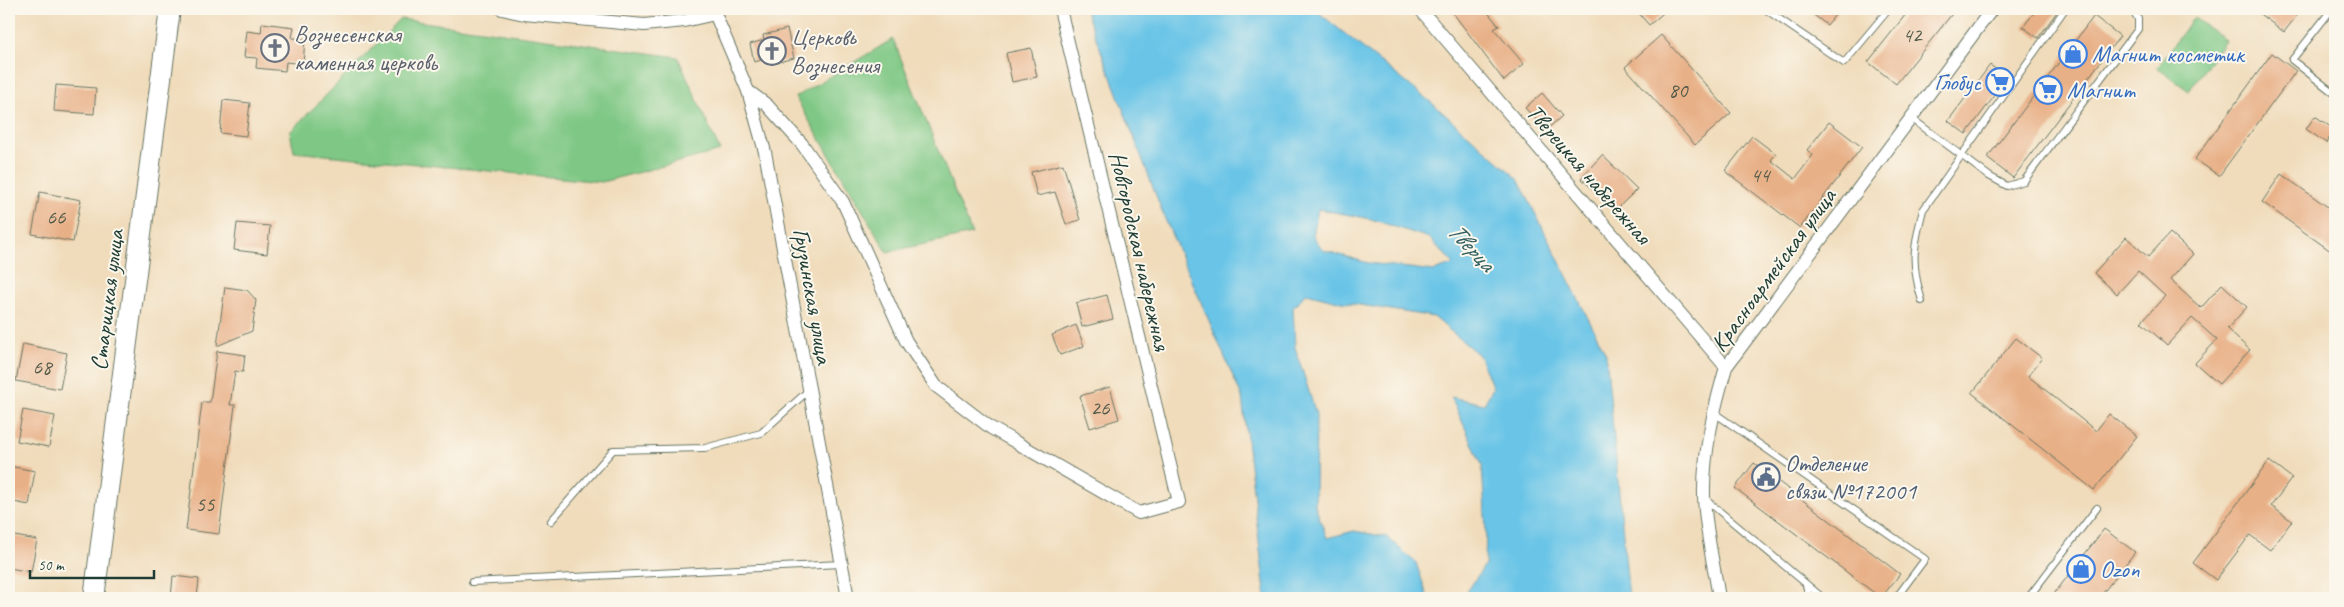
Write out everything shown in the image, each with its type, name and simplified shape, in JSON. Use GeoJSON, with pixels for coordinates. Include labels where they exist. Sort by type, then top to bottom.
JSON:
{"type":"FeatureCollection","features":[{"type":"Feature","properties":{"kind":"main road","name":"Старицкая улица"},"geometry":{"type":"LineString","coordinates":[[94,598],[170,9]]}},
{"type":"Feature","properties":{"kind":"street"},"geometry":{"type":"LineString","coordinates":[[502,9],[524,14],[644,25],[684,21],[714,11]]}},
{"type":"Feature","properties":{"kind":"street","name":"Новгородская набережная"},"geometry":{"type":"LineString","coordinates":[[748,91],[768,105],[802,144],[843,202],[906,341],[936,386],[991,428],[1139,513],[1179,502],[1060,9]]}},
{"type":"Feature","properties":{"kind":"street","name":"Тверецкая набережная"},"geometry":{"type":"LineString","coordinates":[[1420,9],[1726,367]]}},
{"type":"Feature","properties":{"kind":"street","name":"Красноармейская улица"},"geometry":{"type":"LineString","coordinates":[[1719,598],[1704,498],[1704,470],[1713,412],[1726,367],[1992,9]]}},
{"type":"Feature","properties":{"kind":"street","name":"Грузинская улица"},"geometry":{"type":"LineString","coordinates":[[714,11],[748,91],[765,152],[848,598]]}},
{"type":"Feature","properties":{"kind":"lane"},"geometry":{"type":"LineString","coordinates":[[1765,9],[1844,63],[1889,9]]}},
{"type":"Feature","properties":{"kind":"lane"},"geometry":{"type":"LineString","coordinates":[[1922,301],[1914,273],[1915,238],[1923,210],[2065,9]]}},
{"type":"Feature","properties":{"kind":"lane"},"geometry":{"type":"LineString","coordinates":[[1911,118],[2007,186],[2024,181],[2138,29],[2138,19],[2132,9]]}},
{"type":"Feature","properties":{"kind":"lane"},"geometry":{"type":"LineString","coordinates":[[2332,9],[2292,60],[2335,94]]}},
{"type":"Feature","properties":{"kind":"lane"},"geometry":{"type":"LineString","coordinates":[[551,521],[612,450],[705,448],[761,433],[809,390]]}},
{"type":"Feature","properties":{"kind":"lane"},"geometry":{"type":"LineString","coordinates":[[1713,412],[1925,559],[1896,598]]}},
{"type":"Feature","properties":{"kind":"lane"},"geometry":{"type":"LineString","coordinates":[[1704,498],[1822,598]]}},
{"type":"Feature","properties":{"kind":"lane"},"geometry":{"type":"LineString","coordinates":[[2028,598],[2097,508]]}},
{"type":"Feature","properties":{"kind":"lane"},"geometry":{"type":"LineString","coordinates":[[472,582],[842,564]]}},
{"type":"Feature","properties":{"kind":"lane"},"geometry":{"type":"LineString","coordinates":[[1806,585],[1809,598]]}},
{"type":"Feature","properties":{"kind":"green space"},"geometry":{"type":"Polygon","coordinates":[[[2194,17],[2225,40],[2189,91],[2157,68],[2194,17]]]}},
{"type":"Feature","properties":{"kind":"green space"},"geometry":{"type":"Polygon","coordinates":[[[401,19],[678,57],[720,151],[602,182],[294,152],[290,132],[401,19]]]}},
{"type":"Feature","properties":{"kind":"green space"},"geometry":{"type":"Polygon","coordinates":[[[893,39],[972,234],[887,252],[795,97],[893,39]]]}},
{"type":"Feature","properties":{"kind":"water","name":"Тверца"},"geometry":{"type":"Polygon","coordinates":[[[1085,9],[1314,9],[1433,104],[1518,179],[1606,354],[1629,598],[1463,598],[1485,565],[1486,530],[1482,465],[1451,397],[1484,404],[1493,388],[1479,355],[1434,317],[1342,302],[1306,293],[1293,308],[1295,347],[1316,414],[1315,506],[1327,538],[1354,531],[1387,537],[1416,563],[1427,595],[1431,598],[1267,598],[1242,397],[1165,219],[1085,9]],[[1318,209],[1313,236],[1323,250],[1368,263],[1434,271],[1454,264],[1429,238],[1371,219],[1318,209]]]}},
{"type":"Feature","properties":{"kind":"building"},"geometry":{"type":"Polygon","coordinates":[[[1450,9],[1485,9],[1499,26],[1494,29],[1524,64],[1504,81],[1450,9]]]}},
{"type":"Feature","properties":{"kind":"building"},"geometry":{"type":"Polygon","coordinates":[[[1635,9],[1668,9],[1649,25],[1635,9]]]}},
{"type":"Feature","properties":{"kind":"building"},"geometry":{"type":"Polygon","coordinates":[[[1806,9],[1840,9],[1827,25],[1806,9]]]}},
{"type":"Feature","properties":{"kind":"building"},"geometry":{"type":"Polygon","coordinates":[[[1910,9],[1956,9],[1896,84],[1868,62],[1910,9]]]}},
{"type":"Feature","properties":{"kind":"building"},"geometry":{"type":"Polygon","coordinates":[[[2037,9],[2059,9],[2038,38],[2023,27],[2037,9]]]}},
{"type":"Feature","properties":{"kind":"building"},"geometry":{"type":"Polygon","coordinates":[[[2253,9],[2302,9],[2284,32],[2253,9]]]}},
{"type":"Feature","properties":{"kind":"building"},"geometry":{"type":"Polygon","coordinates":[[[2094,16],[2120,36],[2013,178],[1987,158],[2094,16]]]}},
{"type":"Feature","properties":{"kind":"building","name":"Вознесенская каменная церковь"},"geometry":{"type":"Polygon","coordinates":[[[262,23],[294,27],[292,38],[305,39],[303,64],[286,62],[285,71],[256,68],[257,58],[244,57],[247,31],[261,33],[262,23]]]}},
{"type":"Feature","properties":{"kind":"building","name":"Церковь Вознесения"},"geometry":{"type":"Polygon","coordinates":[[[787,29],[794,58],[771,64],[769,58],[754,62],[750,44],[764,40],[763,35],[787,29]]]}},
{"type":"Feature","properties":{"kind":"building"},"geometry":{"type":"Polygon","coordinates":[[[1661,35],[1731,113],[1695,145],[1625,67],[1661,35]]]}},
{"type":"Feature","properties":{"kind":"building"},"geometry":{"type":"Polygon","coordinates":[[[1031,48],[1037,77],[1012,82],[1006,53],[1031,48]]]}},
{"type":"Feature","properties":{"kind":"building"},"geometry":{"type":"Polygon","coordinates":[[[2272,53],[2296,71],[2219,176],[2195,159],[2272,53]]]}},
{"type":"Feature","properties":{"kind":"building"},"geometry":{"type":"Polygon","coordinates":[[[1990,65],[2008,78],[1966,134],[1948,121],[1990,65]]]}},
{"type":"Feature","properties":{"kind":"building"},"geometry":{"type":"Polygon","coordinates":[[[56,85],[96,88],[94,114],[54,111],[56,85]]]}},
{"type":"Feature","properties":{"kind":"building"},"geometry":{"type":"Polygon","coordinates":[[[1542,93],[1562,116],[1546,130],[1525,108],[1542,93]]]}},
{"type":"Feature","properties":{"kind":"building"},"geometry":{"type":"Polygon","coordinates":[[[223,100],[250,103],[246,136],[220,133],[223,100]]]}},
{"type":"Feature","properties":{"kind":"building"},"geometry":{"type":"Polygon","coordinates":[[[2315,116],[2335,130],[2326,143],[2306,129],[2315,116]]]}},
{"type":"Feature","properties":{"kind":"building"},"geometry":{"type":"Polygon","coordinates":[[[1829,122],[1862,147],[1800,228],[1725,171],[1752,136],[1776,154],[1771,160],[1795,179],[1813,155],[1807,150],[1829,122]]]}},
{"type":"Feature","properties":{"kind":"building"},"geometry":{"type":"Polygon","coordinates":[[[1602,155],[1637,189],[1615,211],[1581,178],[1602,155]]]}},
{"type":"Feature","properties":{"kind":"building"},"geometry":{"type":"Polygon","coordinates":[[[1063,164],[1080,220],[1066,224],[1055,192],[1037,196],[1031,172],[1063,164]]]}},
{"type":"Feature","properties":{"kind":"building"},"geometry":{"type":"Polygon","coordinates":[[[2281,174],[2335,212],[2335,254],[2262,202],[2281,174]]]}},
{"type":"Feature","properties":{"kind":"building"},"geometry":{"type":"Polygon","coordinates":[[[40,192],[81,200],[73,242],[32,234],[40,192]]]}},
{"type":"Feature","properties":{"kind":"building"},"geometry":{"type":"Polygon","coordinates":[[[237,223],[270,226],[267,254],[234,250],[237,223]]]}},
{"type":"Feature","properties":{"kind":"building"},"geometry":{"type":"Polygon","coordinates":[[[2170,233],[2193,254],[2170,280],[2201,308],[2222,284],[2247,307],[2227,329],[2250,350],[2219,384],[2195,363],[2217,340],[2192,318],[2167,345],[2141,322],[2165,296],[2138,271],[2117,294],[2094,273],[2126,237],[2148,257],[2170,233]]]}},
{"type":"Feature","properties":{"kind":"building"},"geometry":{"type":"Polygon","coordinates":[[[225,287],[247,290],[256,300],[252,331],[217,346],[225,287]]]}},
{"type":"Feature","properties":{"kind":"building"},"geometry":{"type":"Polygon","coordinates":[[[1107,295],[1113,319],[1082,327],[1076,303],[1107,295]]]}},
{"type":"Feature","properties":{"kind":"building"},"geometry":{"type":"Polygon","coordinates":[[[1076,325],[1084,346],[1060,355],[1052,335],[1076,325]]]}},
{"type":"Feature","properties":{"kind":"building"},"geometry":{"type":"Polygon","coordinates":[[[2016,338],[2042,358],[2028,376],[2096,431],[2109,414],[2137,436],[2094,490],[1972,393],[2016,338]]]}},
{"type":"Feature","properties":{"kind":"building"},"geometry":{"type":"Polygon","coordinates":[[[23,344],[67,353],[60,389],[16,381],[23,344]]]}},
{"type":"Feature","properties":{"kind":"building"},"geometry":{"type":"Polygon","coordinates":[[[217,351],[245,355],[243,372],[235,371],[230,405],[235,405],[219,534],[186,530],[202,402],[210,402],[217,351]]]}},
{"type":"Feature","properties":{"kind":"building"},"geometry":{"type":"Polygon","coordinates":[[[1110,387],[1119,419],[1090,428],[1080,396],[1110,387]]]}},
{"type":"Feature","properties":{"kind":"building"},"geometry":{"type":"Polygon","coordinates":[[[23,410],[55,416],[49,447],[17,441],[23,410]]]}},
{"type":"Feature","properties":{"kind":"building"},"geometry":{"type":"Polygon","coordinates":[[[2269,461],[2292,478],[2271,506],[2292,521],[2270,550],[2250,535],[2216,580],[2193,563],[2269,461]]]}},
{"type":"Feature","properties":{"kind":"building"},"geometry":{"type":"Polygon","coordinates":[[[1754,463],[1900,574],[1881,598],[1735,488],[1754,463]]]}},
{"type":"Feature","properties":{"kind":"building"},"geometry":{"type":"Polygon","coordinates":[[[9,466],[35,471],[29,505],[9,501],[9,466]]]}},
{"type":"Feature","properties":{"kind":"building"},"geometry":{"type":"Polygon","coordinates":[[[2104,529],[2135,552],[2099,598],[2051,598],[2104,529]]]}},
{"type":"Feature","properties":{"kind":"building"},"geometry":{"type":"Polygon","coordinates":[[[9,535],[37,540],[31,572],[9,568],[9,535]]]}},
{"type":"Feature","properties":{"kind":"building"},"geometry":{"type":"Polygon","coordinates":[[[173,576],[199,579],[197,598],[171,598],[173,576]]]}},
{"type":"Feature","properties":{"kind":"place","name":"Вознесенская каменная церковь"},"geometry":{"type":"Point","coordinates":[275,48]}},
{"type":"Feature","properties":{"kind":"place","name":"Церковь Вознесения"},"geometry":{"type":"Point","coordinates":[772,51]}},
{"type":"Feature","properties":{"kind":"place","name":"Магнит косметик"},"geometry":{"type":"Point","coordinates":[2073,54]}},
{"type":"Feature","properties":{"kind":"place","name":"Глобус"},"geometry":{"type":"Point","coordinates":[2000,82]}},
{"type":"Feature","properties":{"kind":"place","name":"Магнит"},"geometry":{"type":"Point","coordinates":[2048,90]}},
{"type":"Feature","properties":{"kind":"place","name":"Отделение связи №172001"},"geometry":{"type":"Point","coordinates":[1766,477]}},
{"type":"Feature","properties":{"kind":"place","name":"Ozon"},"geometry":{"type":"Point","coordinates":[2081,569]}}]}
